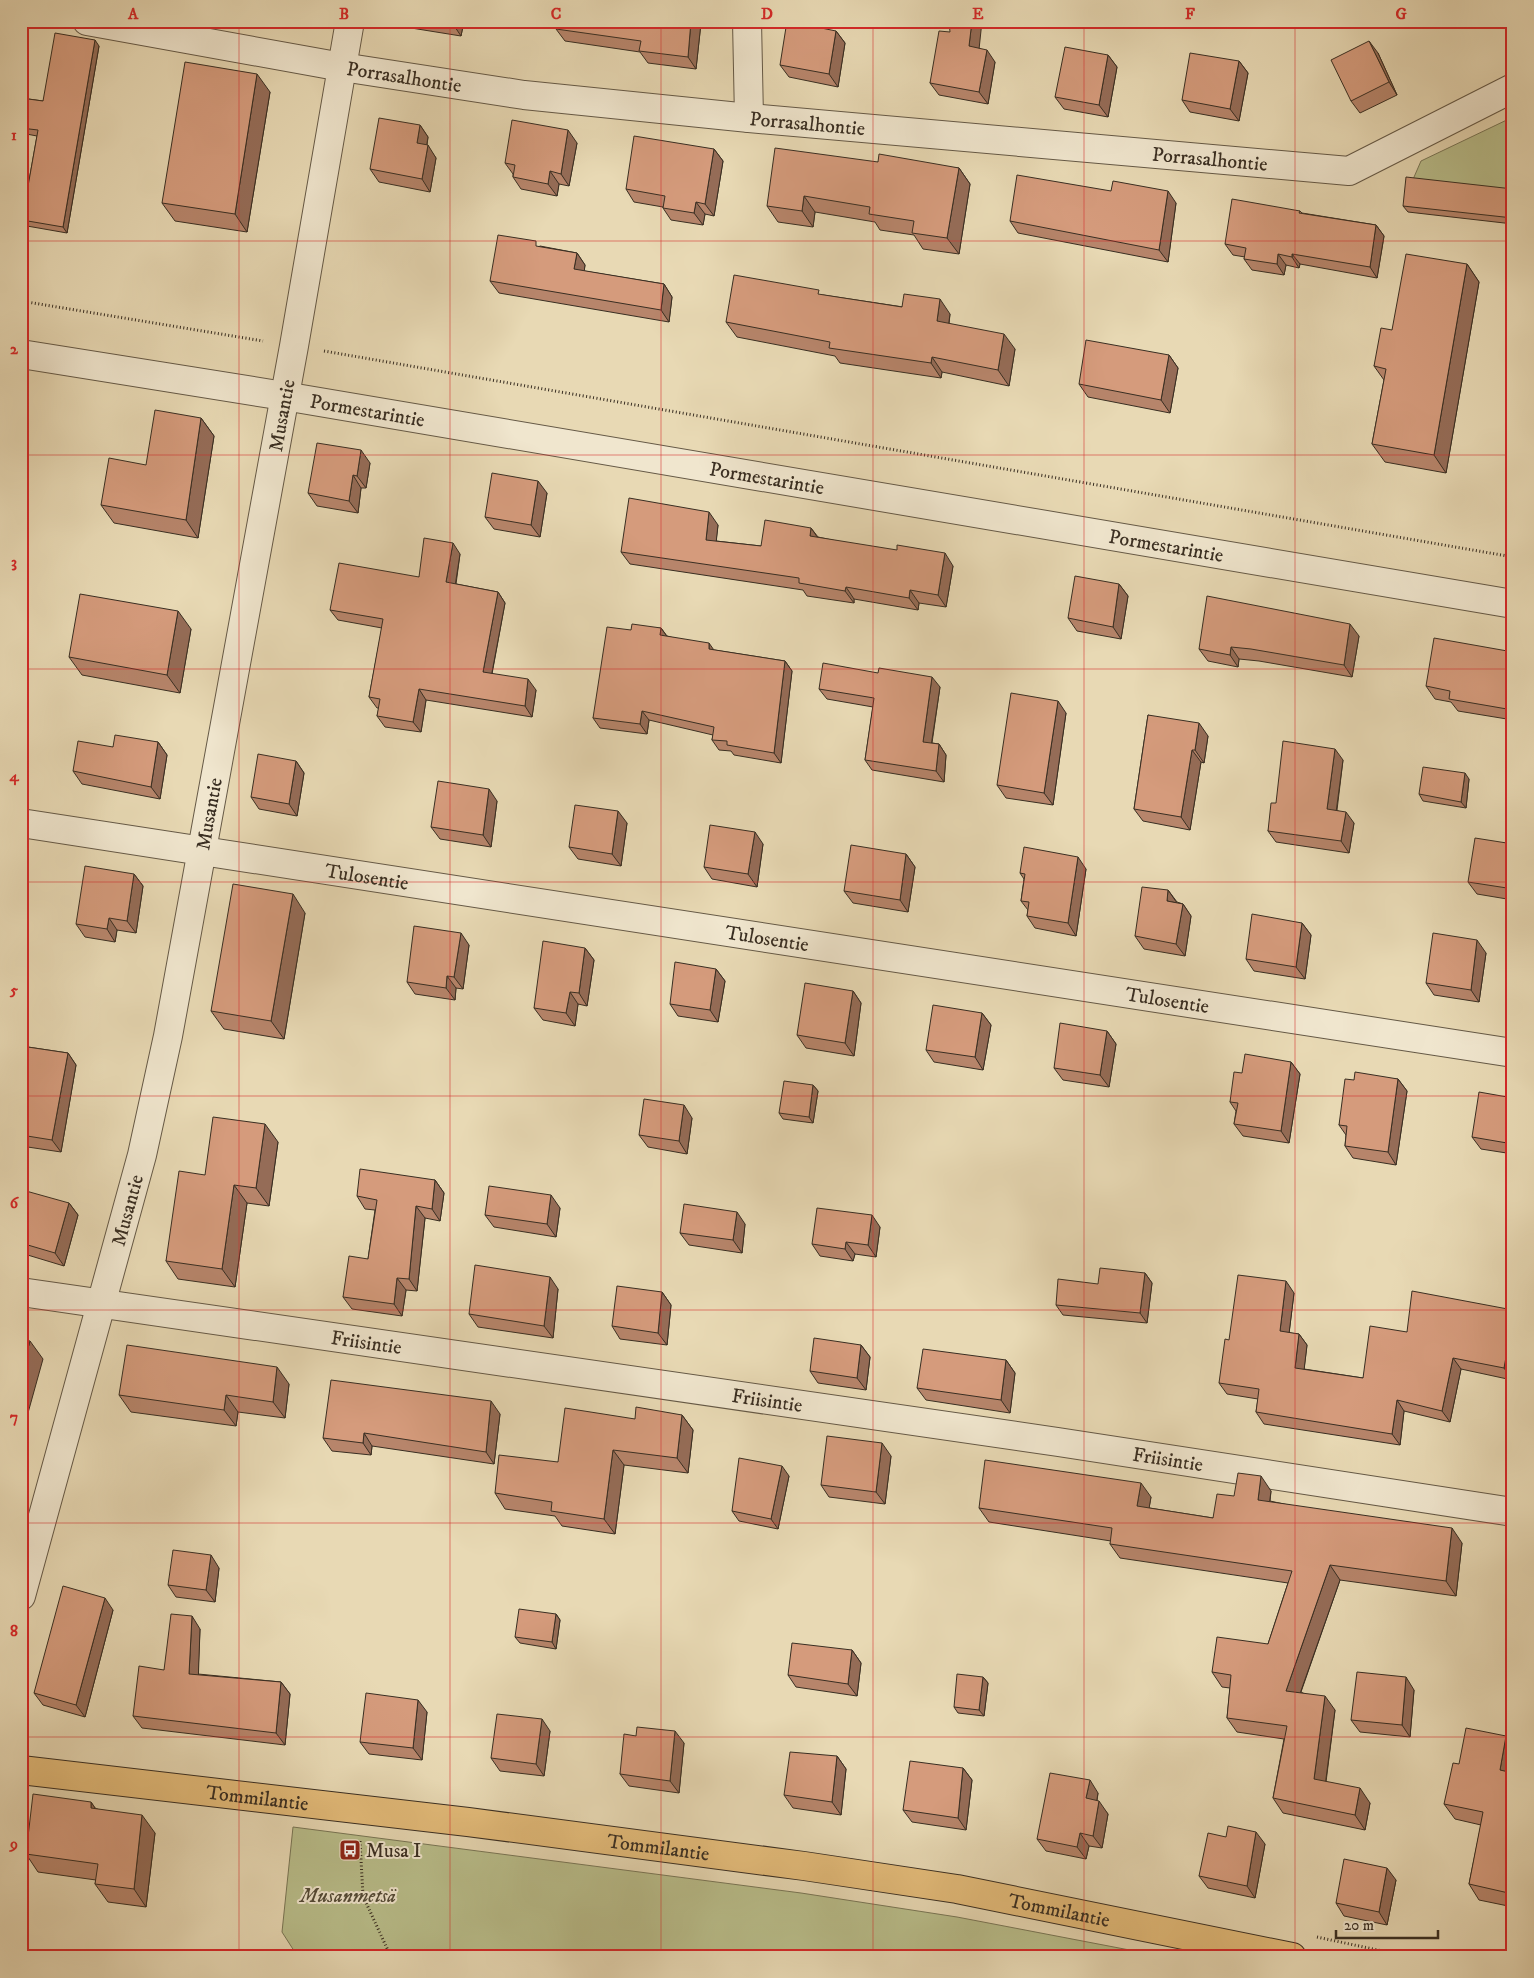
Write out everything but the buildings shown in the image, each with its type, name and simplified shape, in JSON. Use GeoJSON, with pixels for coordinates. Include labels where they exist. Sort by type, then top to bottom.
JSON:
{"type":"FeatureCollection","features":[{"type":"Feature","properties":{"kind":"main road","name":"Tommilantie"},"geometry":{"type":"LineString","coordinates":[[21,1770],[478,1824],[957,1889],[1292,1957]]}},
{"type":"Feature","properties":{"kind":"street","name":"Porrasalhontie"},"geometry":{"type":"LineString","coordinates":[[87,21],[342,67],[524,95],[749,118],[1350,171],[1513,88]]}},
{"type":"Feature","properties":{"kind":"street","name":"Musantie"},"geometry":{"type":"LineString","coordinates":[[21,1596],[142,1154],[168,1036],[294,346],[350,21]]}},
{"type":"Feature","properties":{"kind":"street"},"geometry":{"type":"LineString","coordinates":[[747,21],[749,118]]}},
{"type":"Feature","properties":{"kind":"street","name":"Pormestarintie"},"geometry":{"type":"LineString","coordinates":[[21,354],[284,396],[1513,604]]}},
{"type":"Feature","properties":{"kind":"street","name":"Tulosentie"},"geometry":{"type":"LineString","coordinates":[[21,823],[1513,1053]]}},
{"type":"Feature","properties":{"kind":"street","name":"Friisintie"},"geometry":{"type":"LineString","coordinates":[[21,1292],[1048,1441],[1513,1512]]}},
{"type":"Feature","properties":{"kind":"path"},"geometry":{"type":"LineString","coordinates":[[21,301],[294,346],[1513,557]]}},
{"type":"Feature","properties":{"kind":"path"},"geometry":{"type":"LineString","coordinates":[[359,1811],[363,1896],[391,1957]]}},
{"type":"Feature","properties":{"kind":"green space"},"geometry":{"type":"Polygon","coordinates":[[[1513,117],[1513,193],[1411,184],[1421,161],[1513,117]]]}},
{"type":"Feature","properties":{"kind":"green space","name":"Musanmetsä"},"geometry":{"type":"Polygon","coordinates":[[[293,1827],[801,1893],[957,1917],[1166,1957],[298,1957],[282,1932],[293,1827]]]}},
{"type":"Feature","properties":{"kind":"place","name":"Musa I"},"geometry":{"type":"Point","coordinates":[350,1850]}}]}
